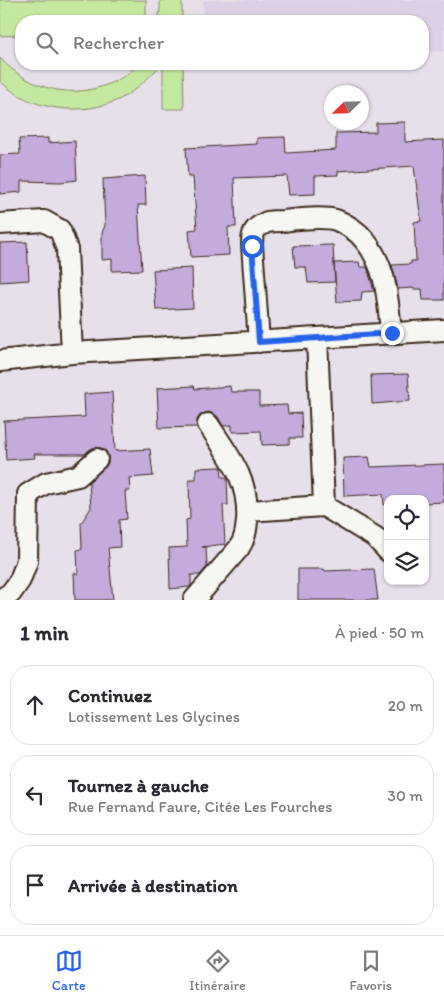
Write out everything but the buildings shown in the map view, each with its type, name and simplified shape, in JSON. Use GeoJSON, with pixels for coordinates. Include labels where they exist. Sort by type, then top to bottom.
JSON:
{"type":"FeatureCollection","features":[{"type":"Feature","properties":{"kind":"street"},"geometry":{"type":"LineString","coordinates":[[259,342],[252,246],[253,235],[258,228],[267,222],[301,219],[335,220],[348,225],[366,242],[375,256],[385,282],[392,333]]}},
{"type":"Feature","properties":{"kind":"street"},"geometry":{"type":"LineString","coordinates":[[0,224],[44,221],[60,230],[67,250],[72,353]]}},
{"type":"Feature","properties":{"kind":"street"},"geometry":{"type":"LineString","coordinates":[[0,361],[72,353],[444,330]]}},
{"type":"Feature","properties":{"kind":"street"},"geometry":{"type":"LineString","coordinates":[[317,338],[324,506]]}},
{"type":"Feature","properties":{"kind":"street"},"geometry":{"type":"LineString","coordinates":[[194,600],[240,548],[245,534],[247,512],[244,486],[239,474],[208,424]]}},
{"type":"Feature","properties":{"kind":"street"},"geometry":{"type":"LineString","coordinates":[[0,600],[11,593],[20,580],[27,561],[28,494],[46,483],[78,476],[97,459]]}},
{"type":"Feature","properties":{"kind":"street"},"geometry":{"type":"LineString","coordinates":[[247,512],[324,506],[375,537],[384,547]]}},
{"type":"Feature","properties":{"kind":"shaded area"},"geometry":{"type":"Polygon","coordinates":[[[203,0],[444,0],[444,51],[429,52],[429,15],[204,15],[203,0]]]}},
{"type":"Feature","properties":{"kind":"green space"},"geometry":{"type":"Polygon","coordinates":[[[0,0],[146,0],[146,15],[15,15],[15,35],[0,36],[0,0]]]}},
{"type":"Feature","properties":{"kind":"green space"},"geometry":{"type":"Polygon","coordinates":[[[160,0],[182,0],[182,15],[159,15],[160,0]]]}},
{"type":"Feature","properties":{"kind":"green space"},"geometry":{"type":"Polygon","coordinates":[[[0,58],[12,69],[38,85],[68,91],[98,88],[119,79],[132,70],[156,70],[126,96],[105,105],[90,108],[57,108],[41,105],[12,91],[0,81],[0,58]]]}},
{"type":"Feature","properties":{"kind":"green space"},"geometry":{"type":"Polygon","coordinates":[[[163,70],[183,70],[184,109],[163,109],[163,70]]]}},
{"type":"Feature","properties":{"kind":"route"},"geometry":{"type":"LineString","coordinates":[[252,246],[259,342],[392,333]]}}]}
